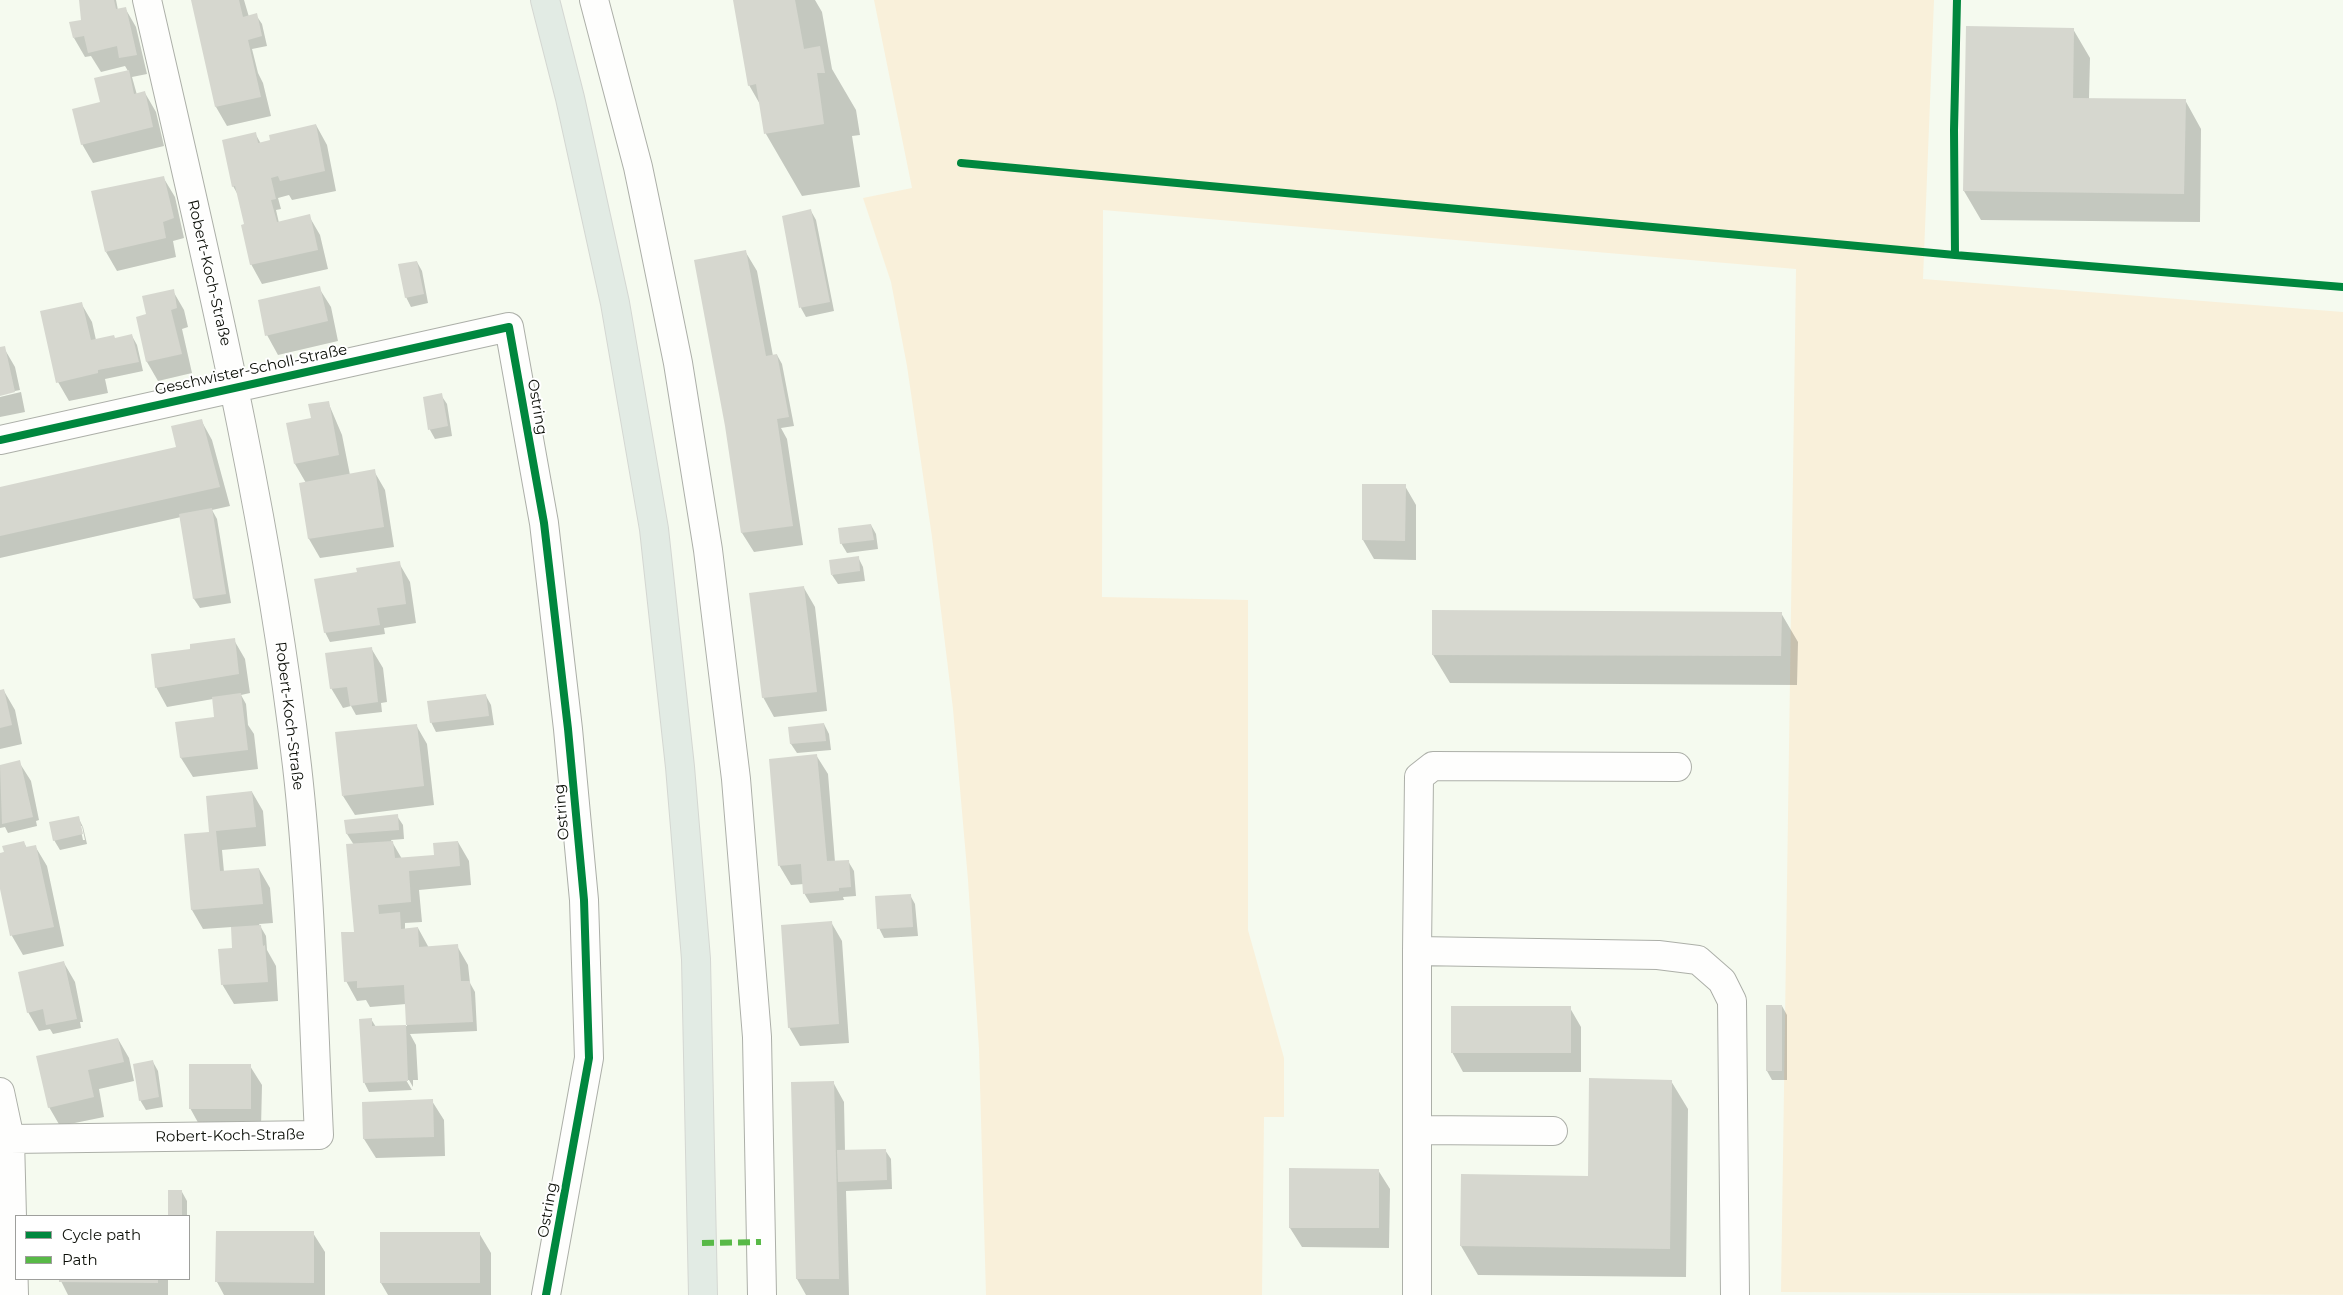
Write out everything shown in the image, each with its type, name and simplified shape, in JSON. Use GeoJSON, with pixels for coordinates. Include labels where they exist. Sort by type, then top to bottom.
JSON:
{"type":"FeatureCollection","features":[{"type":"Feature","properties":{"kind":"main road"},"geometry":{"type":"LineString","coordinates":[[545,0],[570,98],[615,303],[654,529],[680,767],[696,959],[703,1295]]}},
{"type":"Feature","properties":{"kind":"street","name":"Robert-Koch-Straße"},"geometry":{"type":"LineString","coordinates":[[10,1139],[319,1136],[310,928],[297,768],[274,605],[235,387],[147,0]]}},
{"type":"Feature","properties":{"kind":"street"},"geometry":{"type":"LineString","coordinates":[[594,0],[638,167],[648,215],[678,363],[708,550],[736,778],[757,1037],[762,1295]]}},
{"type":"Feature","properties":{"kind":"street","name":"Geschwister-Scholl-Straße"},"geometry":{"type":"LineString","coordinates":[[0,440],[509,327]]}},
{"type":"Feature","properties":{"kind":"street","name":"Ostring"},"geometry":{"type":"LineString","coordinates":[[509,327],[544,523],[568,729],[584,900],[589,1058],[546,1295]]}},
{"type":"Feature","properties":{"kind":"street"},"geometry":{"type":"LineString","coordinates":[[1417,1295],[1417,951],[1420,777],[1433,766],[1676,767]]}},
{"type":"Feature","properties":{"kind":"street"},"geometry":{"type":"LineString","coordinates":[[1417,951],[1658,956],[1698,960],[1722,981],[1732,1001],[1735,1295]]}},
{"type":"Feature","properties":{"kind":"street"},"geometry":{"type":"LineString","coordinates":[[0,1092],[10,1139],[14,1295]]}},
{"type":"Feature","properties":{"kind":"street"},"geometry":{"type":"LineString","coordinates":[[1417,1130],[1553,1131]]}},
{"type":"Feature","properties":{"kind":"shaded area"},"geometry":{"type":"Polygon","coordinates":[[[874,0],[1934,0],[1923,279],[2343,312],[2343,1295],[1781,1292],[1796,269],[1103,210],[1102,597],[1248,600],[1248,930],[1284,1058],[1284,1117],[1264,1117],[1262,1295],[986,1295],[979,1049],[968,880],[953,709],[932,537],[907,366],[891,282],[863,198],[912,188],[874,0]]]}},
{"type":"Feature","properties":{"kind":"building"},"geometry":{"type":"Polygon","coordinates":[[[79,0],[114,0],[116,9],[126,7],[137,55],[119,58],[117,46],[88,53],[84,36],[73,38],[69,22],[81,20],[79,0]]]}},
{"type":"Feature","properties":{"kind":"building"},"geometry":{"type":"Polygon","coordinates":[[[191,0],[239,0],[243,17],[257,13],[262,36],[248,40],[261,97],[215,107],[191,0]]]}},
{"type":"Feature","properties":{"kind":"building"},"geometry":{"type":"Polygon","coordinates":[[[733,0],[795,0],[804,49],[820,46],[825,73],[817,73],[824,124],[764,134],[756,84],[748,86],[733,0]]]}},
{"type":"Feature","properties":{"kind":"building"},"geometry":{"type":"Polygon","coordinates":[[[1966,26],[2074,28],[2073,98],[2186,99],[2184,194],[1963,191],[1966,26]]]}},
{"type":"Feature","properties":{"kind":"building"},"geometry":{"type":"Polygon","coordinates":[[[129,70],[134,94],[145,91],[153,127],[81,145],[72,109],[100,102],[94,78],[129,70]]]}},
{"type":"Feature","properties":{"kind":"building"},"geometry":{"type":"Polygon","coordinates":[[[316,124],[325,171],[280,181],[278,176],[271,178],[276,199],[271,200],[277,222],[310,214],[318,250],[250,265],[241,225],[244,224],[235,186],[232,187],[222,140],[256,132],[258,143],[270,140],[269,135],[316,124]]]}},
{"type":"Feature","properties":{"kind":"building"},"geometry":{"type":"Polygon","coordinates":[[[164,176],[174,218],[163,222],[166,238],[105,252],[91,191],[164,176]]]}},
{"type":"Feature","properties":{"kind":"building"},"geometry":{"type":"Polygon","coordinates":[[[811,209],[830,302],[799,308],[782,216],[811,209]]]}},
{"type":"Feature","properties":{"kind":"building"},"geometry":{"type":"Polygon","coordinates":[[[746,250],[766,356],[777,354],[789,417],[777,419],[793,526],[741,533],[725,426],[694,260],[746,250]]]}},
{"type":"Feature","properties":{"kind":"building"},"geometry":{"type":"Polygon","coordinates":[[[417,261],[424,294],[405,298],[398,264],[417,261]]]}},
{"type":"Feature","properties":{"kind":"building"},"geometry":{"type":"Polygon","coordinates":[[[320,286],[328,321],[265,336],[258,300],[320,286]]]}},
{"type":"Feature","properties":{"kind":"building"},"geometry":{"type":"Polygon","coordinates":[[[174,289],[177,308],[171,310],[182,354],[146,362],[136,317],[146,314],[142,296],[174,289]]]}},
{"type":"Feature","properties":{"kind":"building"},"geometry":{"type":"Polygon","coordinates":[[[82,302],[91,340],[114,335],[115,338],[132,334],[139,362],[98,370],[98,373],[56,383],[40,311],[82,302]]]}},
{"type":"Feature","properties":{"kind":"building"},"geometry":{"type":"Polygon","coordinates":[[[5,346],[15,392],[0,396],[0,347],[5,346]]]}},
{"type":"Feature","properties":{"kind":"building"},"geometry":{"type":"Polygon","coordinates":[[[442,393],[448,426],[428,430],[423,397],[442,393]]]}},
{"type":"Feature","properties":{"kind":"building"},"geometry":{"type":"Polygon","coordinates":[[[329,401],[339,455],[294,464],[286,423],[311,418],[308,404],[329,401]]]}},
{"type":"Feature","properties":{"kind":"building"},"geometry":{"type":"Polygon","coordinates":[[[202,419],[220,487],[0,536],[0,487],[176,447],[171,426],[202,419]]]}},
{"type":"Feature","properties":{"kind":"building"},"geometry":{"type":"Polygon","coordinates":[[[375,469],[384,527],[308,539],[299,483],[375,469]]]}},
{"type":"Feature","properties":{"kind":"building"},"geometry":{"type":"Polygon","coordinates":[[[1362,484],[1406,484],[1405,541],[1362,540],[1362,484]]]}},
{"type":"Feature","properties":{"kind":"building"},"geometry":{"type":"Polygon","coordinates":[[[212,508],[226,594],[193,599],[179,514],[212,508]]]}},
{"type":"Feature","properties":{"kind":"building"},"geometry":{"type":"Polygon","coordinates":[[[871,524],[874,540],[840,544],[838,528],[871,524]]]}},
{"type":"Feature","properties":{"kind":"building"},"geometry":{"type":"Polygon","coordinates":[[[859,556],[860,571],[831,575],[829,560],[859,556]]]}},
{"type":"Feature","properties":{"kind":"building"},"geometry":{"type":"Polygon","coordinates":[[[400,561],[406,604],[377,608],[380,625],[324,633],[314,579],[357,572],[356,568],[400,561]]]}},
{"type":"Feature","properties":{"kind":"building"},"geometry":{"type":"Polygon","coordinates":[[[804,586],[817,692],[762,698],[749,593],[804,586]]]}},
{"type":"Feature","properties":{"kind":"building"},"geometry":{"type":"Polygon","coordinates":[[[1432,610],[1782,612],[1781,656],[1432,655],[1432,610]]]}},
{"type":"Feature","properties":{"kind":"building"},"geometry":{"type":"Polygon","coordinates":[[[235,638],[239,674],[155,688],[151,654],[190,649],[190,644],[235,638]]]}},
{"type":"Feature","properties":{"kind":"building"},"geometry":{"type":"Polygon","coordinates":[[[372,647],[378,702],[350,706],[347,687],[330,689],[325,653],[372,647]]]}},
{"type":"Feature","properties":{"kind":"building"},"geometry":{"type":"Polygon","coordinates":[[[4,689],[12,725],[0,728],[0,690],[4,689]]]}},
{"type":"Feature","properties":{"kind":"building"},"geometry":{"type":"Polygon","coordinates":[[[241,693],[248,750],[180,758],[175,722],[214,717],[212,697],[241,693]]]}},
{"type":"Feature","properties":{"kind":"building"},"geometry":{"type":"Polygon","coordinates":[[[486,694],[489,716],[430,723],[427,701],[486,694]]]}},
{"type":"Feature","properties":{"kind":"building"},"geometry":{"type":"Polygon","coordinates":[[[824,723],[826,741],[790,744],[788,727],[824,723]]]}},
{"type":"Feature","properties":{"kind":"building"},"geometry":{"type":"Polygon","coordinates":[[[417,724],[424,786],[342,796],[335,732],[417,724]]]}},
{"type":"Feature","properties":{"kind":"building"},"geometry":{"type":"Polygon","coordinates":[[[817,754],[827,861],[849,860],[851,887],[839,888],[839,891],[803,894],[801,864],[778,866],[769,759],[817,754]]]}},
{"type":"Feature","properties":{"kind":"building"},"geometry":{"type":"Polygon","coordinates":[[[20,760],[33,817],[2,824],[0,765],[20,760]]]}},
{"type":"Feature","properties":{"kind":"building"},"geometry":{"type":"Polygon","coordinates":[[[252,791],[256,827],[216,831],[220,871],[259,868],[263,904],[191,910],[184,834],[209,832],[206,796],[252,791]]]}},
{"type":"Feature","properties":{"kind":"building"},"geometry":{"type":"Polygon","coordinates":[[[398,814],[399,830],[346,834],[344,820],[398,814]]]}},
{"type":"Feature","properties":{"kind":"building"},"geometry":{"type":"Polygon","coordinates":[[[79,816],[83,834],[53,841],[49,822],[79,816]]]}},
{"type":"Feature","properties":{"kind":"building"},"geometry":{"type":"Polygon","coordinates":[[[24,841],[26,847],[36,845],[54,927],[10,936],[0,889],[0,853],[4,852],[2,846],[24,841]]]}},
{"type":"Feature","properties":{"kind":"building"},"geometry":{"type":"Polygon","coordinates":[[[393,841],[395,858],[434,855],[433,843],[458,841],[460,866],[409,871],[411,902],[378,905],[379,914],[400,912],[401,929],[418,927],[419,947],[458,944],[461,981],[470,981],[473,1022],[406,1025],[404,985],[357,988],[357,981],[344,982],[341,932],[354,932],[346,844],[393,841]]]}},
{"type":"Feature","properties":{"kind":"building"},"geometry":{"type":"Polygon","coordinates":[[[911,894],[913,927],[877,929],[875,896],[911,894]]]}},
{"type":"Feature","properties":{"kind":"building"},"geometry":{"type":"Polygon","coordinates":[[[832,921],[839,1024],[788,1028],[781,925],[832,921]]]}},
{"type":"Feature","properties":{"kind":"building"},"geometry":{"type":"Polygon","coordinates":[[[261,925],[263,946],[265,945],[268,982],[221,985],[218,949],[232,948],[231,927],[261,925]]]}},
{"type":"Feature","properties":{"kind":"building"},"geometry":{"type":"Polygon","coordinates":[[[64,961],[77,1019],[46,1025],[43,1009],[27,1013],[18,972],[64,961]]]}},
{"type":"Feature","properties":{"kind":"building"},"geometry":{"type":"Polygon","coordinates":[[[1766,1005],[1782,1005],[1782,1071],[1766,1071],[1766,1005]]]}},
{"type":"Feature","properties":{"kind":"building"},"geometry":{"type":"Polygon","coordinates":[[[1451,1006],[1571,1006],[1571,1053],[1451,1053],[1451,1006]]]}},
{"type":"Feature","properties":{"kind":"building"},"geometry":{"type":"Polygon","coordinates":[[[372,1018],[372,1026],[406,1025],[408,1081],[363,1083],[359,1019],[372,1018]]]}},
{"type":"Feature","properties":{"kind":"building"},"geometry":{"type":"Polygon","coordinates":[[[118,1038],[124,1062],[88,1070],[94,1097],[48,1108],[36,1056],[118,1038]]]}},
{"type":"Feature","properties":{"kind":"building"},"geometry":{"type":"Polygon","coordinates":[[[153,1060],[159,1097],[139,1101],[133,1064],[153,1060]]]}},
{"type":"Feature","properties":{"kind":"building"},"geometry":{"type":"Polygon","coordinates":[[[189,1064],[251,1064],[251,1109],[189,1109],[189,1064]]]}},
{"type":"Feature","properties":{"kind":"building"},"geometry":{"type":"Polygon","coordinates":[[[1589,1078],[1672,1080],[1670,1249],[1460,1246],[1461,1174],[1588,1176],[1589,1078]]]}},
{"type":"Feature","properties":{"kind":"building"},"geometry":{"type":"Polygon","coordinates":[[[834,1081],[839,1279],[796,1279],[791,1082],[834,1081]]]}},
{"type":"Feature","properties":{"kind":"building"},"geometry":{"type":"Polygon","coordinates":[[[433,1099],[434,1137],[363,1139],[362,1102],[433,1099]]]}},
{"type":"Feature","properties":{"kind":"building"},"geometry":{"type":"Polygon","coordinates":[[[886,1149],[887,1180],[838,1182],[837,1150],[886,1149]]]}},
{"type":"Feature","properties":{"kind":"building"},"geometry":{"type":"Polygon","coordinates":[[[1289,1168],[1379,1169],[1379,1228],[1289,1228],[1289,1168]]]}},
{"type":"Feature","properties":{"kind":"building"},"geometry":{"type":"Polygon","coordinates":[[[168,1190],[182,1190],[182,1215],[168,1215],[168,1190]]]}},
{"type":"Feature","properties":{"kind":"building"},"geometry":{"type":"Polygon","coordinates":[[[216,1231],[314,1231],[314,1283],[215,1282],[216,1231]]]}},
{"type":"Feature","properties":{"kind":"building"},"geometry":{"type":"Polygon","coordinates":[[[380,1232],[480,1232],[480,1283],[380,1283],[380,1232]]]}},
{"type":"Feature","properties":{"kind":"building"},"geometry":{"type":"Polygon","coordinates":[[[59,1280],[158,1280],[158,1283],[59,1282],[59,1280]]]}},
{"type":"Feature","properties":{"kind":"marked path"},"geometry":{"type":"LineString","coordinates":[[702,1243],[761,1242]]}},
{"type":"Feature","properties":{"kind":"cycle path"},"geometry":{"type":"LineString","coordinates":[[1955,255],[1954,130],[1957,0]]}},
{"type":"Feature","properties":{"kind":"cycle path"},"geometry":{"type":"LineString","coordinates":[[961,163],[1955,255],[2343,287]]}},
{"type":"Feature","properties":{"kind":"cycle path"},"geometry":{"type":"LineString","coordinates":[[0,440],[509,327],[544,523],[568,729],[584,900],[589,1058],[546,1295]]}}]}
